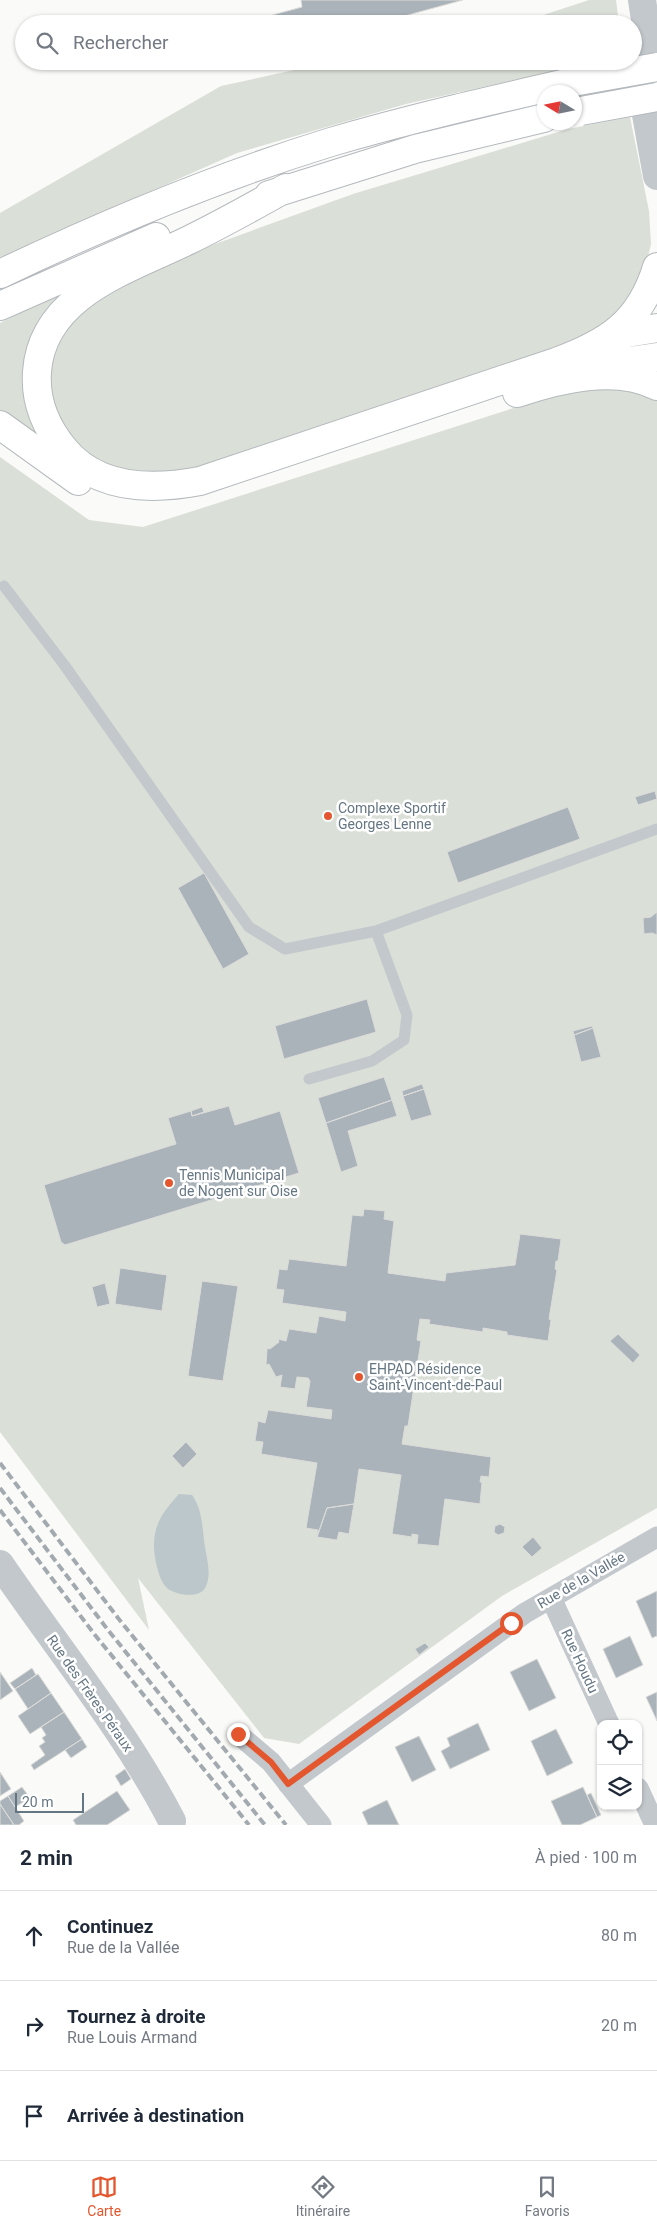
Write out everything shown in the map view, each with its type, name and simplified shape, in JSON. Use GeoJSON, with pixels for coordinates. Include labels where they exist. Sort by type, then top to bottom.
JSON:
{"type":"FeatureCollection","features":[{"type":"Feature","properties":{"kind":"highway"},"geometry":{"type":"LineString","coordinates":[[642,70],[657,67]]}},
{"type":"Feature","properties":{"kind":"highway"},"geometry":{"type":"LineString","coordinates":[[0,274],[121,220],[287,157],[426,116],[567,83],[640,70]]}},
{"type":"Feature","properties":{"kind":"highway"},"geometry":{"type":"LineString","coordinates":[[582,110],[657,97]]}},
{"type":"Feature","properties":{"kind":"highway"},"geometry":{"type":"LineString","coordinates":[[0,306],[158,236],[286,188],[415,149],[537,120]]}},
{"type":"Feature","properties":{"kind":"highway"},"geometry":{"type":"LineString","coordinates":[[286,188],[200,235],[108,279],[81,296],[54,321],[39,354],[37,378],[39,401],[47,424],[56,439],[68,454],[86,469],[110,480],[134,485],[159,487],[200,482],[556,362],[627,333],[657,328]]}},
{"type":"Feature","properties":{"kind":"highway"},"geometry":{"type":"LineString","coordinates":[[603,342],[624,326],[639,307],[650,288],[657,267]]}},
{"type":"Feature","properties":{"kind":"highway"},"geometry":{"type":"LineString","coordinates":[[0,425],[66,474],[88,486],[126,497],[168,499],[210,493],[236,486],[537,387],[582,369],[657,357]]}},
{"type":"Feature","properties":{"kind":"highway"},"geometry":{"type":"LineString","coordinates":[[537,387],[580,378],[605,376],[640,379],[657,386]]}},
{"type":"Feature","properties":{"kind":"street"},"geometry":{"type":"LineString","coordinates":[[626,0],[628,15]]}},
{"type":"Feature","properties":{"kind":"street"},"geometry":{"type":"LineString","coordinates":[[642,0],[657,91]]}},
{"type":"Feature","properties":{"kind":"street"},"geometry":{"type":"LineString","coordinates":[[638,70],[657,176]]}},
{"type":"Feature","properties":{"kind":"street","name":"Rue de la Vallée"},"geometry":{"type":"LineString","coordinates":[[288,1784],[511,1623],[550,1598],[657,1537]]}},
{"type":"Feature","properties":{"kind":"street","name":"Rue des Frères Péraux"},"geometry":{"type":"LineString","coordinates":[[0,1564],[148,1776],[171,1824]]}},
{"type":"Feature","properties":{"kind":"street","name":"Rue Houdu"},"geometry":{"type":"LineString","coordinates":[[550,1598],[606,1720]]}},
{"type":"Feature","properties":{"kind":"street"},"geometry":{"type":"LineString","coordinates":[[238,1734],[271,1762],[321,1825]]}},
{"type":"Feature","properties":{"kind":"street"},"geometry":{"type":"LineString","coordinates":[[642,1797],[655,1825]]}},
{"type":"Feature","properties":{"kind":"lane"},"geometry":{"type":"LineString","coordinates":[[4,586],[65,666],[249,927],[285,949],[376,931],[657,829]]}},
{"type":"Feature","properties":{"kind":"lane"},"geometry":{"type":"LineString","coordinates":[[309,1079],[372,1061],[404,1040],[407,1015],[376,931]]}},
{"type":"Feature","properties":{"kind":"shaded area"},"geometry":{"type":"Polygon","coordinates":[[[589,0],[616,0],[618,15],[543,15],[589,0]]]}},
{"type":"Feature","properties":{"kind":"shaded area"},"geometry":{"type":"Polygon","coordinates":[[[295,70],[559,70],[406,104],[237,153],[0,258],[0,213],[221,86],[295,70]]]}},
{"type":"Feature","properties":{"kind":"shaded area"},"geometry":{"type":"Polygon","coordinates":[[[630,117],[649,211],[651,244],[645,269],[619,315],[553,354],[515,361],[485,370],[476,381],[194,473],[131,478],[80,455],[57,425],[46,359],[79,311],[131,279],[215,244],[353,194],[565,130],[582,130],[582,126],[630,117]]]}},
{"type":"Feature","properties":{"kind":"shaded area"},"geometry":{"type":"Polygon","coordinates":[[[56,296],[56,299],[45,314],[46,442],[0,415],[0,323],[56,296]]]}},
{"type":"Feature","properties":{"kind":"shaded area","name":"Complexe Sportif Georges Lenne"},"geometry":{"type":"Polygon","coordinates":[[[595,385],[657,394],[657,1508],[502,1596],[299,1744],[264,1738],[138,1578],[149,1630],[0,1432],[0,457],[89,520],[143,527],[548,397],[595,385]]]}},
{"type":"Feature","properties":{"kind":"shaded area"},"geometry":{"type":"Polygon","coordinates":[[[179,1494],[192,1495],[196,1501],[202,1520],[208,1563],[209,1573],[205,1588],[198,1594],[192,1595],[181,1594],[167,1588],[159,1575],[155,1555],[155,1536],[160,1519],[179,1494]]]}},
{"type":"Feature","properties":{"kind":"building"},"geometry":{"type":"Polygon","coordinates":[[[301,0],[463,0],[408,15],[272,15],[302,7],[301,0]]]}},
{"type":"Feature","properties":{"kind":"building"},"geometry":{"type":"Polygon","coordinates":[[[655,791],[657,799],[638,805],[635,797],[655,791]]]}},
{"type":"Feature","properties":{"kind":"building"},"geometry":{"type":"Polygon","coordinates":[[[568,807],[580,839],[458,883],[447,852],[568,807]]]}},
{"type":"Feature","properties":{"kind":"building"},"geometry":{"type":"Polygon","coordinates":[[[204,873],[249,954],[223,969],[178,888],[204,873]]]}},
{"type":"Feature","properties":{"kind":"building"},"geometry":{"type":"Polygon","coordinates":[[[657,912],[657,935],[652,933],[644,934],[643,918],[651,917],[657,912]]]}},
{"type":"Feature","properties":{"kind":"building"},"geometry":{"type":"Polygon","coordinates":[[[367,999],[376,1032],[284,1059],[275,1026],[367,999]]]}},
{"type":"Feature","properties":{"kind":"building"},"geometry":{"type":"Polygon","coordinates":[[[592,1026],[593,1028],[574,1035],[573,1031],[592,1026]]]}},
{"type":"Feature","properties":{"kind":"building"},"geometry":{"type":"Polygon","coordinates":[[[593,1028],[601,1057],[581,1062],[574,1035],[593,1028]]]}},
{"type":"Feature","properties":{"kind":"building"},"geometry":{"type":"Polygon","coordinates":[[[384,1077],[392,1100],[326,1123],[318,1098],[384,1077]]]}},
{"type":"Feature","properties":{"kind":"building"},"geometry":{"type":"Polygon","coordinates":[[[422,1084],[424,1089],[403,1096],[402,1091],[422,1084]]]}},
{"type":"Feature","properties":{"kind":"building"},"geometry":{"type":"Polygon","coordinates":[[[424,1089],[432,1115],[411,1121],[403,1096],[424,1089]]]}},
{"type":"Feature","properties":{"kind":"building"},"geometry":{"type":"Polygon","coordinates":[[[392,1100],[397,1116],[348,1131],[358,1166],[341,1172],[326,1123],[392,1100]]]}},
{"type":"Feature","properties":{"kind":"building"},"geometry":{"type":"Polygon","coordinates":[[[229,1106],[235,1125],[280,1111],[299,1173],[65,1245],[61,1242],[44,1185],[176,1144],[168,1118],[191,1111],[192,1116],[229,1106]]]}},
{"type":"Feature","properties":{"kind":"building"},"geometry":{"type":"Polygon","coordinates":[[[202,1107],[204,1112],[192,1116],[191,1111],[202,1107]]]}},
{"type":"Feature","properties":{"kind":"building","name":"EHPAD Résidence Saint-Vincent-de-Paul"},"geometry":{"type":"Polygon","coordinates":[[[364,1209],[385,1211],[384,1219],[394,1221],[388,1273],[445,1281],[446,1273],[515,1265],[520,1234],[561,1239],[558,1261],[556,1261],[555,1269],[557,1270],[549,1319],[551,1320],[548,1341],[507,1335],[507,1332],[483,1328],[483,1332],[429,1324],[430,1320],[420,1319],[417,1340],[421,1341],[408,1426],[405,1426],[402,1444],[491,1457],[489,1477],[481,1476],[480,1504],[445,1499],[439,1546],[417,1544],[418,1535],[412,1534],[412,1537],[392,1534],[401,1475],[359,1469],[354,1504],[327,1508],[317,1537],[318,1530],[306,1528],[317,1463],[261,1454],[263,1442],[255,1441],[258,1421],[265,1423],[268,1410],[331,1419],[332,1410],[306,1407],[310,1381],[308,1378],[297,1377],[295,1389],[280,1387],[282,1375],[276,1377],[269,1364],[266,1365],[267,1348],[270,1349],[279,1342],[278,1339],[286,1341],[289,1329],[316,1333],[319,1316],[345,1321],[346,1312],[282,1303],[284,1290],[276,1289],[279,1269],[287,1270],[289,1259],[346,1266],[352,1215],[363,1216],[364,1209]]]}},
{"type":"Feature","properties":{"kind":"building"},"geometry":{"type":"Polygon","coordinates":[[[120,1268],[167,1275],[162,1311],[115,1304],[120,1268]]]}},
{"type":"Feature","properties":{"kind":"building"},"geometry":{"type":"Polygon","coordinates":[[[202,1281],[238,1286],[223,1381],[188,1376],[202,1281]]]}},
{"type":"Feature","properties":{"kind":"building"},"geometry":{"type":"Polygon","coordinates":[[[105,1283],[110,1304],[97,1307],[92,1287],[105,1283]]]}},
{"type":"Feature","properties":{"kind":"building"},"geometry":{"type":"Polygon","coordinates":[[[618,1334],[640,1355],[633,1363],[610,1341],[618,1334]]]}},
{"type":"Feature","properties":{"kind":"building"},"geometry":{"type":"Polygon","coordinates":[[[186,1442],[197,1454],[183,1468],[172,1456],[186,1442]]]}},
{"type":"Feature","properties":{"kind":"building"},"geometry":{"type":"Polygon","coordinates":[[[354,1504],[349,1534],[339,1532],[337,1540],[317,1537],[327,1508],[354,1504]]]}},
{"type":"Feature","properties":{"kind":"building"},"geometry":{"type":"Polygon","coordinates":[[[500,1524],[505,1527],[504,1533],[498,1535],[494,1532],[495,1526],[500,1524]]]}},
{"type":"Feature","properties":{"kind":"building"},"geometry":{"type":"Polygon","coordinates":[[[533,1537],[542,1548],[532,1557],[522,1547],[533,1537]]]}},
{"type":"Feature","properties":{"kind":"building"},"geometry":{"type":"Polygon","coordinates":[[[657,1591],[657,1636],[652,1638],[636,1601],[657,1591]]]}},
{"type":"Feature","properties":{"kind":"building"},"geometry":{"type":"Polygon","coordinates":[[[630,1636],[643,1665],[616,1678],[603,1649],[630,1636]]]}},
{"type":"Feature","properties":{"kind":"building"},"geometry":{"type":"Polygon","coordinates":[[[425,1643],[429,1647],[419,1655],[415,1649],[425,1643]]]}},
{"type":"Feature","properties":{"kind":"building"},"geometry":{"type":"Polygon","coordinates":[[[537,1659],[556,1698],[529,1711],[510,1672],[537,1659]]]}},
{"type":"Feature","properties":{"kind":"building"},"geometry":{"type":"Polygon","coordinates":[[[32,1668],[36,1675],[15,1689],[10,1683],[32,1668]]]}},
{"type":"Feature","properties":{"kind":"building"},"geometry":{"type":"Polygon","coordinates":[[[0,1672],[13,1691],[0,1700],[0,1672]]]}},
{"type":"Feature","properties":{"kind":"building"},"geometry":{"type":"Polygon","coordinates":[[[38,1674],[51,1693],[28,1709],[15,1689],[38,1674]]]}},
{"type":"Feature","properties":{"kind":"building"},"geometry":{"type":"Polygon","coordinates":[[[657,1692],[657,1721],[646,1697],[657,1692]]]}},
{"type":"Feature","properties":{"kind":"building"},"geometry":{"type":"Polygon","coordinates":[[[51,1693],[64,1712],[30,1734],[18,1716],[51,1693]]]}},
{"type":"Feature","properties":{"kind":"building"},"geometry":{"type":"Polygon","coordinates":[[[64,1712],[82,1739],[34,1770],[31,1765],[45,1755],[39,1746],[45,1742],[42,1738],[46,1735],[41,1727],[64,1712]]]}},
{"type":"Feature","properties":{"kind":"building"},"geometry":{"type":"Polygon","coordinates":[[[478,1723],[490,1750],[450,1769],[441,1751],[450,1746],[447,1738],[478,1723]]]}},
{"type":"Feature","properties":{"kind":"building"},"geometry":{"type":"Polygon","coordinates":[[[556,1729],[573,1763],[547,1776],[531,1741],[556,1729]]]}},
{"type":"Feature","properties":{"kind":"building"},"geometry":{"type":"Polygon","coordinates":[[[419,1736],[436,1770],[412,1782],[395,1747],[419,1736]]]}},
{"type":"Feature","properties":{"kind":"building"},"geometry":{"type":"Polygon","coordinates":[[[82,1739],[87,1747],[71,1758],[65,1750],[82,1739]]]}},
{"type":"Feature","properties":{"kind":"building"},"geometry":{"type":"Polygon","coordinates":[[[125,1769],[131,1779],[121,1786],[115,1776],[125,1769]]]}},
{"type":"Feature","properties":{"kind":"building"},"geometry":{"type":"Polygon","coordinates":[[[0,1772],[11,1789],[0,1796],[0,1772]]]}},
{"type":"Feature","properties":{"kind":"building"},"geometry":{"type":"Polygon","coordinates":[[[22,1787],[30,1798],[15,1807],[8,1796],[22,1787]]]}},
{"type":"Feature","properties":{"kind":"building"},"geometry":{"type":"Polygon","coordinates":[[[583,1787],[597,1817],[580,1825],[562,1825],[551,1801],[583,1787]]]}},
{"type":"Feature","properties":{"kind":"building"},"geometry":{"type":"Polygon","coordinates":[[[117,1791],[130,1810],[107,1825],[76,1825],[73,1820],[117,1791]]]}},
{"type":"Feature","properties":{"kind":"building"},"geometry":{"type":"Polygon","coordinates":[[[591,1793],[597,1810],[601,1815],[597,1817],[587,1795],[591,1793]]]}},
{"type":"Feature","properties":{"kind":"building"},"geometry":{"type":"Polygon","coordinates":[[[8,1796],[24,1821],[19,1825],[14,1825],[0,1804],[0,1801],[8,1796]]]}},
{"type":"Feature","properties":{"kind":"building"},"geometry":{"type":"Polygon","coordinates":[[[387,1800],[399,1825],[368,1825],[362,1812],[387,1800]]]}},
{"type":"Feature","properties":{"kind":"building"},"geometry":{"type":"Polygon","coordinates":[[[0,1804],[14,1825],[0,1825],[0,1804]]]}},
{"type":"Feature","properties":{"kind":"railway"},"geometry":{"type":"LineString","coordinates":[[0,1463],[118,1618],[286,1825]]}},
{"type":"Feature","properties":{"kind":"railway"},"geometry":{"type":"LineString","coordinates":[[0,1488],[108,1630],[265,1825]]}},
{"type":"Feature","properties":{"kind":"railway"},"geometry":{"type":"LineString","coordinates":[[0,1510],[95,1635],[249,1825]]}},
{"type":"Feature","properties":{"kind":"place","name":"Complexe Sportif Georges Lenne"},"geometry":{"type":"Point","coordinates":[328,816]}},
{"type":"Feature","properties":{"kind":"place","name":"Tennis Municipal de Nogent sur Oise"},"geometry":{"type":"Point","coordinates":[169,1183]}},
{"type":"Feature","properties":{"kind":"place","name":"EHPAD Résidence Saint-Vincent-de-Paul"},"geometry":{"type":"Point","coordinates":[359,1377]}},
{"type":"Feature","properties":{"kind":"route"},"geometry":{"type":"LineString","coordinates":[[238,1734],[271,1762],[288,1784],[511,1623]]}}]}
